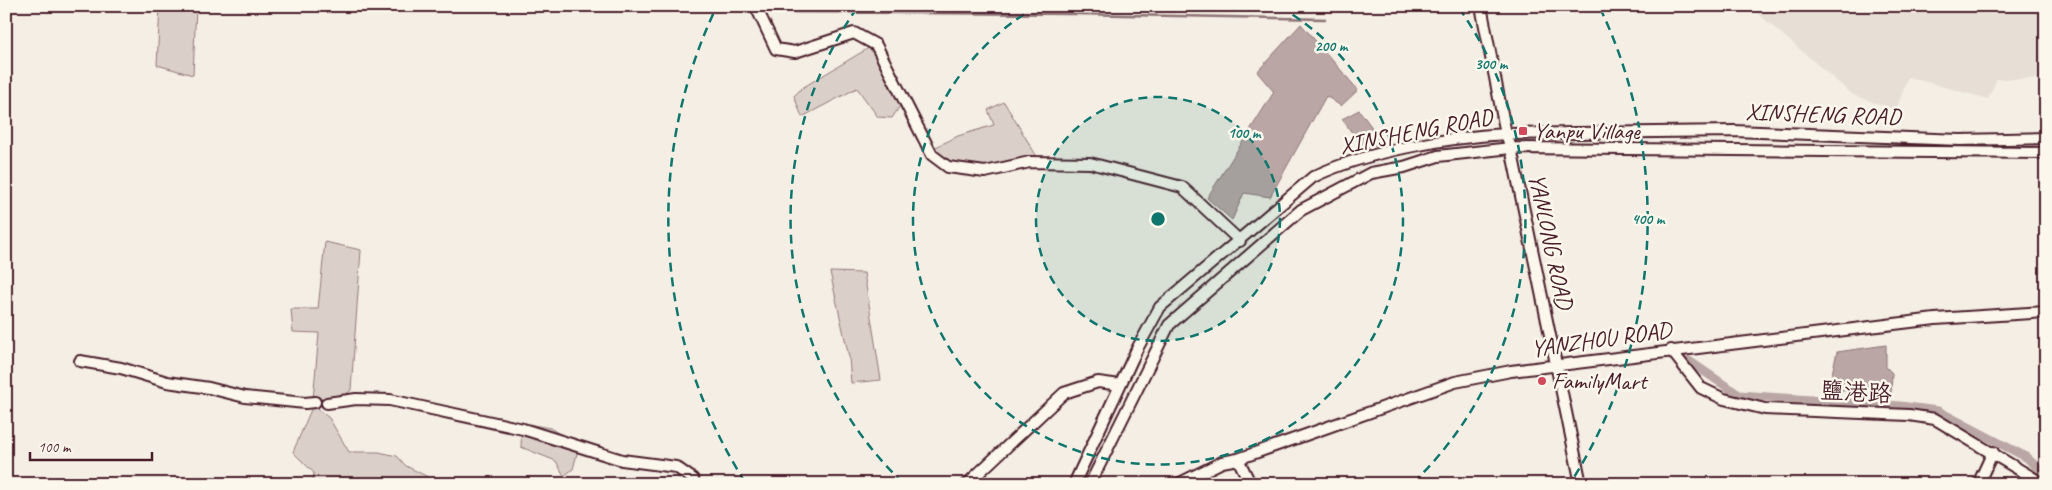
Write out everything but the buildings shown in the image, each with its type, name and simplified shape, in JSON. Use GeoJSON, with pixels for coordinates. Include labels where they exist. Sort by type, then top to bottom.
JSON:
{"type":"FeatureCollection","features":[{"type":"Feature","properties":{"kind":"street","name":"YANLONG ROAD"},"geometry":{"type":"LineString","coordinates":[[1481,6],[1506,134],[1511,148],[1581,484]]}},
{"type":"Feature","properties":{"kind":"street"},"geometry":{"type":"LineString","coordinates":[[757,9],[776,48],[795,52],[854,33],[876,45],[932,155],[948,167],[985,172],[1030,162],[1090,163],[1182,187],[1240,241]]}},
{"type":"Feature","properties":{"kind":"street","name":"XINSHENG ROAD"},"geometry":{"type":"LineString","coordinates":[[1074,484],[1120,385],[1160,307],[1240,241],[1313,177],[1333,167],[1388,152],[1467,137],[1506,134],[1734,131],[1960,140],[2046,138]]}},
{"type":"Feature","properties":{"kind":"street","name":"XINSHENG ROAD"},"geometry":{"type":"LineString","coordinates":[[1090,484],[1169,325],[1301,210],[1371,173],[1404,167],[1438,156],[1511,148],[2046,153]]}},
{"type":"Feature","properties":{"kind":"street","name":"YANZHOU ROAD"},"geometry":{"type":"LineString","coordinates":[[1178,484],[1222,462],[1238,459],[1455,382],[1511,371],[1671,350],[1935,319],[2046,312]]}},
{"type":"Feature","properties":{"kind":"street","name":"鹽港路"},"geometry":{"type":"LineString","coordinates":[[1671,350],[1700,388],[1724,399],[1765,408],[1909,415],[1935,419],[1993,452],[2042,484]]}},
{"type":"Feature","properties":{"kind":"street"},"geometry":{"type":"LineString","coordinates":[[80,361],[121,368],[167,382],[210,388],[245,397],[305,403],[315,402]]}},
{"type":"Feature","properties":{"kind":"street"},"geometry":{"type":"LineString","coordinates":[[967,484],[1064,393],[1098,382],[1120,385]]}},
{"type":"Feature","properties":{"kind":"street"},"geometry":{"type":"LineString","coordinates":[[327,403],[356,399],[390,400],[523,429],[622,460],[676,467],[693,479],[694,484]]}},
{"type":"Feature","properties":{"kind":"street"},"geometry":{"type":"LineString","coordinates":[[1978,484],[1993,452]]}},
{"type":"Feature","properties":{"kind":"street"},"geometry":{"type":"LineString","coordinates":[[1238,459],[1249,481],[1253,484]]}},
{"type":"Feature","properties":{"kind":"shaded area"},"geometry":{"type":"Polygon","coordinates":[[[160,6],[196,6],[193,75],[157,65],[160,6]]]}},
{"type":"Feature","properties":{"kind":"shaded area"},"geometry":{"type":"Polygon","coordinates":[[[1749,6],[2046,6],[2046,79],[1997,79],[1988,99],[1908,77],[1896,110],[1853,95],[1749,6]]]}},
{"type":"Feature","properties":{"kind":"shaded area"},"geometry":{"type":"Polygon","coordinates":[[[1301,24],[1358,90],[1341,106],[1326,96],[1270,197],[1244,193],[1232,220],[1207,198],[1274,92],[1257,72],[1301,24]]]}},
{"type":"Feature","properties":{"kind":"shaded area"},"geometry":{"type":"Polygon","coordinates":[[[872,46],[888,69],[900,106],[892,118],[878,117],[857,88],[802,117],[794,96],[802,88],[872,46]]]}},
{"type":"Feature","properties":{"kind":"shaded area"},"geometry":{"type":"Polygon","coordinates":[[[1004,102],[1042,165],[946,169],[922,144],[936,147],[958,136],[994,125],[988,110],[1004,102]]]}},
{"type":"Feature","properties":{"kind":"shaded area"},"geometry":{"type":"Polygon","coordinates":[[[1359,110],[1384,144],[1364,149],[1342,119],[1359,110]]]}},
{"type":"Feature","properties":{"kind":"shaded area"},"geometry":{"type":"Polygon","coordinates":[[[325,242],[361,250],[351,390],[341,399],[313,400],[319,333],[293,332],[291,309],[318,309],[325,242]]]}},
{"type":"Feature","properties":{"kind":"shaded area"},"geometry":{"type":"Polygon","coordinates":[[[830,272],[864,273],[881,380],[851,383],[849,357],[830,272]]]}},
{"type":"Feature","properties":{"kind":"shaded area"},"geometry":{"type":"Polygon","coordinates":[[[1886,345],[1886,367],[1892,373],[1891,393],[1831,390],[1830,382],[1837,352],[1886,345]]]}},
{"type":"Feature","properties":{"kind":"shaded area"},"geometry":{"type":"Polygon","coordinates":[[[313,405],[329,418],[349,452],[379,452],[397,456],[406,466],[428,477],[427,484],[312,484],[314,473],[293,452],[313,405]]]}},
{"type":"Feature","properties":{"kind":"shaded area"},"geometry":{"type":"Polygon","coordinates":[[[522,423],[550,428],[579,446],[573,469],[564,476],[556,461],[521,447],[522,423]]]}},
{"type":"Feature","properties":{"kind":"waterway"},"geometry":{"type":"LineString","coordinates":[[636,6],[754,11]]}},
{"type":"Feature","properties":{"kind":"waterway"},"geometry":{"type":"LineString","coordinates":[[762,12],[1075,14],[1325,19]]}},
{"type":"Feature","properties":{"kind":"waterway"},"geometry":{"type":"LineString","coordinates":[[1689,361],[1739,395],[1900,406],[1938,411],[2026,457],[2046,475]]}},
{"type":"Feature","properties":{"kind":"place","name":"Yanpu Village"},"geometry":{"type":"Point","coordinates":[1523,131]}},
{"type":"Feature","properties":{"kind":"place","name":"FamilyMart"},"geometry":{"type":"Point","coordinates":[1542,381]}}]}
